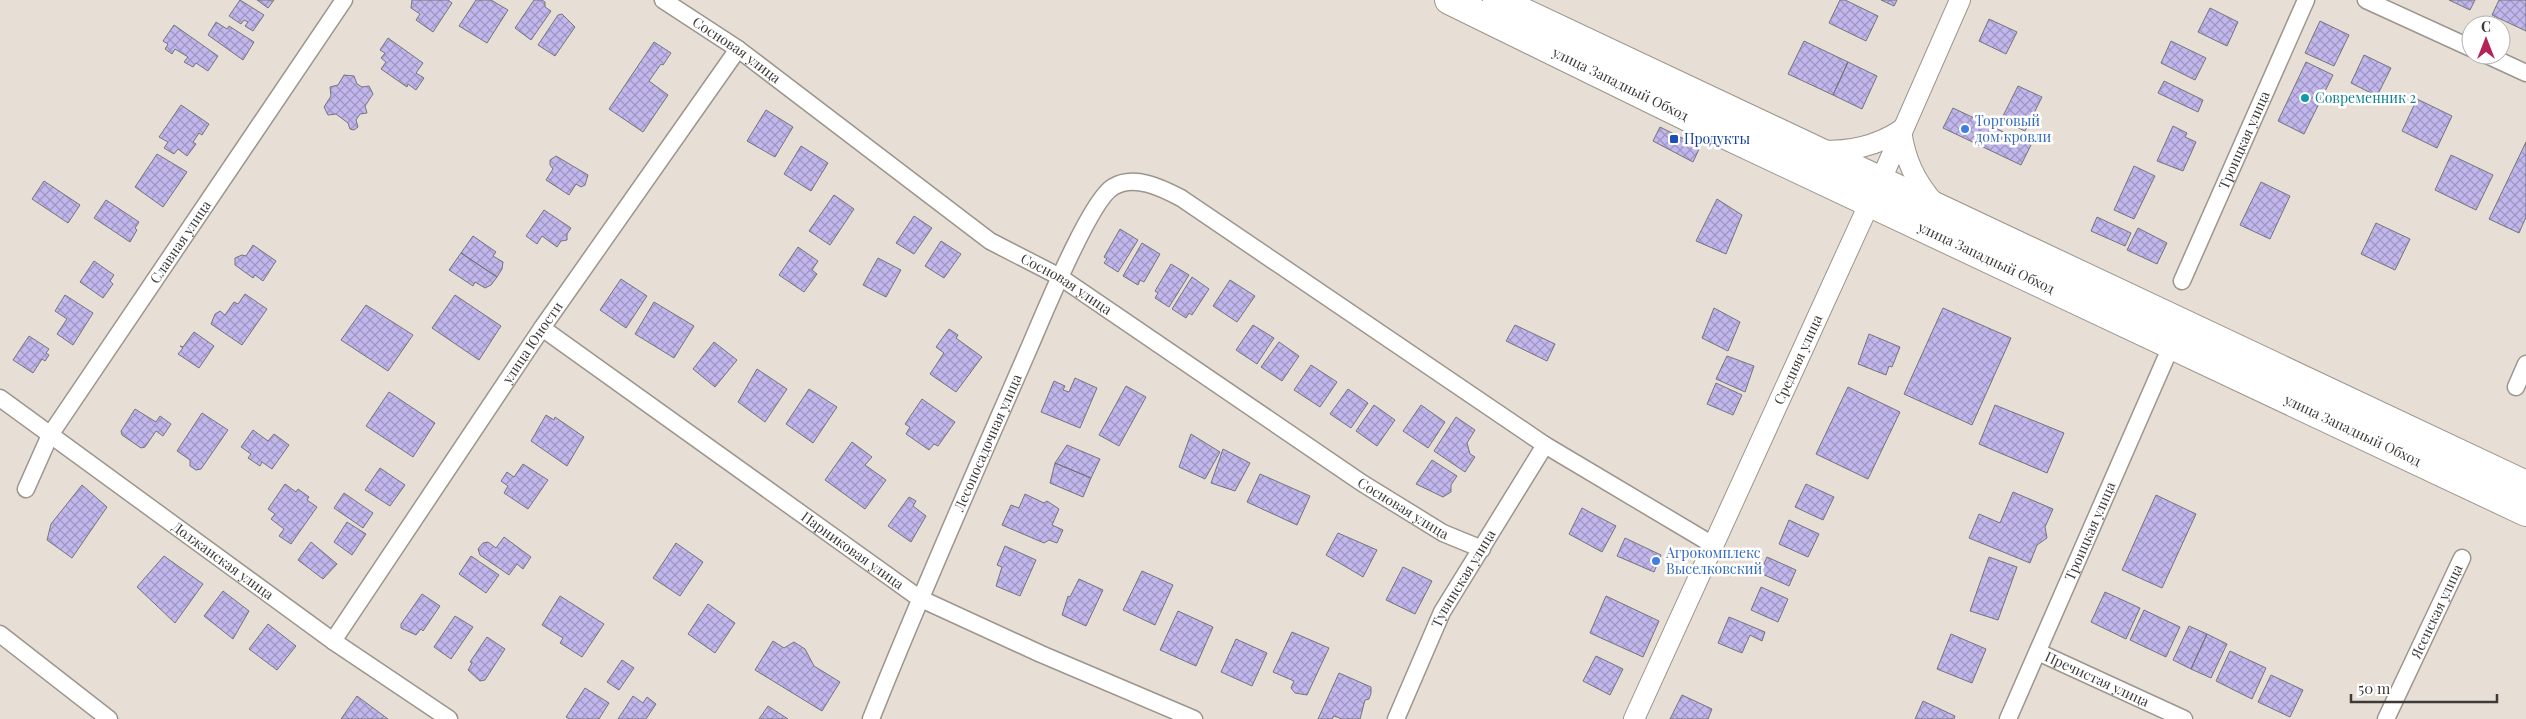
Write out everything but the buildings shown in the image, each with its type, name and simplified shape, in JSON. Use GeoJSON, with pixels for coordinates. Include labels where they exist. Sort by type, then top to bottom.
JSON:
{"type":"FeatureCollection","features":[{"type":"Feature","properties":{"kind":"highway","name":"улица Западный Обход"},"geometry":{"type":"LineString","coordinates":[[1449,0],[1692,119],[1875,192],[2172,344],[2526,512]]}},
{"type":"Feature","properties":{"kind":"highway","name":"улица Западный Обход"},"geometry":{"type":"LineString","coordinates":[[1497,0],[1816,152],[1875,192],[1939,208],[2526,485]]}},
{"type":"Feature","properties":{"kind":"street","name":"Славная улица"},"geometry":{"type":"LineString","coordinates":[[26,489],[50,435],[344,0]]}},
{"type":"Feature","properties":{"kind":"street","name":"Сосновая улица"},"geometry":{"type":"LineString","coordinates":[[663,0],[738,49],[990,241],[1060,277],[1362,484],[1443,533],[1482,549]]}},
{"type":"Feature","properties":{"kind":"street","name":"Средняя улица"},"geometry":{"type":"LineString","coordinates":[[1634,719],[1875,192],[1960,0]]}},
{"type":"Feature","properties":{"kind":"street","name":"Троицкая улица"},"geometry":{"type":"LineString","coordinates":[[2182,281],[2306,0]]}},
{"type":"Feature","properties":{"kind":"street"},"geometry":{"type":"LineString","coordinates":[[2366,0],[2461,43]]}},
{"type":"Feature","properties":{"kind":"street","name":"улица Юности"},"geometry":{"type":"LineString","coordinates":[[333,641],[542,328],[738,49]]}},
{"type":"Feature","properties":{"kind":"street"},"geometry":{"type":"LineString","coordinates":[[2509,65],[2526,73]]}},
{"type":"Feature","properties":{"kind":"street"},"geometry":{"type":"LineString","coordinates":[[1816,152],[1862,148],[1882,142],[1901,130],[1908,164],[1917,182],[1939,208]]}},
{"type":"Feature","properties":{"kind":"street","name":"Лесопосадочная улица"},"geometry":{"type":"LineString","coordinates":[[871,719],[919,598],[1060,277],[1101,197],[1113,186],[1126,182],[1157,186],[1181,198],[1545,445]]}},
{"type":"Feature","properties":{"kind":"street","name":"Парниковая улица"},"geometry":{"type":"LineString","coordinates":[[542,328],[919,598],[1041,654],[1194,719]]}},
{"type":"Feature","properties":{"kind":"street","name":"Троицкая улица"},"geometry":{"type":"LineString","coordinates":[[2008,719],[2172,344]]}},
{"type":"Feature","properties":{"kind":"street"},"geometry":{"type":"LineString","coordinates":[[2516,387],[2526,364]]}},
{"type":"Feature","properties":{"kind":"street","name":"Должанская улица"},"geometry":{"type":"LineString","coordinates":[[0,398],[333,641],[449,719]]}},
{"type":"Feature","properties":{"kind":"street"},"geometry":{"type":"LineString","coordinates":[[1545,445],[1713,545]]}},
{"type":"Feature","properties":{"kind":"street","name":"Тувинская улица"},"geometry":{"type":"LineString","coordinates":[[1396,719],[1442,612],[1545,445]]}},
{"type":"Feature","properties":{"kind":"street","name":"Ясенская улица"},"geometry":{"type":"LineString","coordinates":[[2386,719],[2462,558]]}},
{"type":"Feature","properties":{"kind":"street"},"geometry":{"type":"LineString","coordinates":[[0,634],[109,719]]}},
{"type":"Feature","properties":{"kind":"street","name":"Пречистая улица"},"geometry":{"type":"LineString","coordinates":[[2038,652],[2184,719]]}},
{"type":"Feature","properties":{"kind":"place","name":"Современник 2"},"geometry":{"type":"Point","coordinates":[2305,98]}},
{"type":"Feature","properties":{"kind":"place","name":"Торговый дом кровли"},"geometry":{"type":"Point","coordinates":[1965,129]}},
{"type":"Feature","properties":{"kind":"place","name":"Продукты"},"geometry":{"type":"Point","coordinates":[1674,139]}},
{"type":"Feature","properties":{"kind":"place","name":"Агрокомплекс Выселковский"},"geometry":{"type":"Point","coordinates":[1656,561]}}]}
